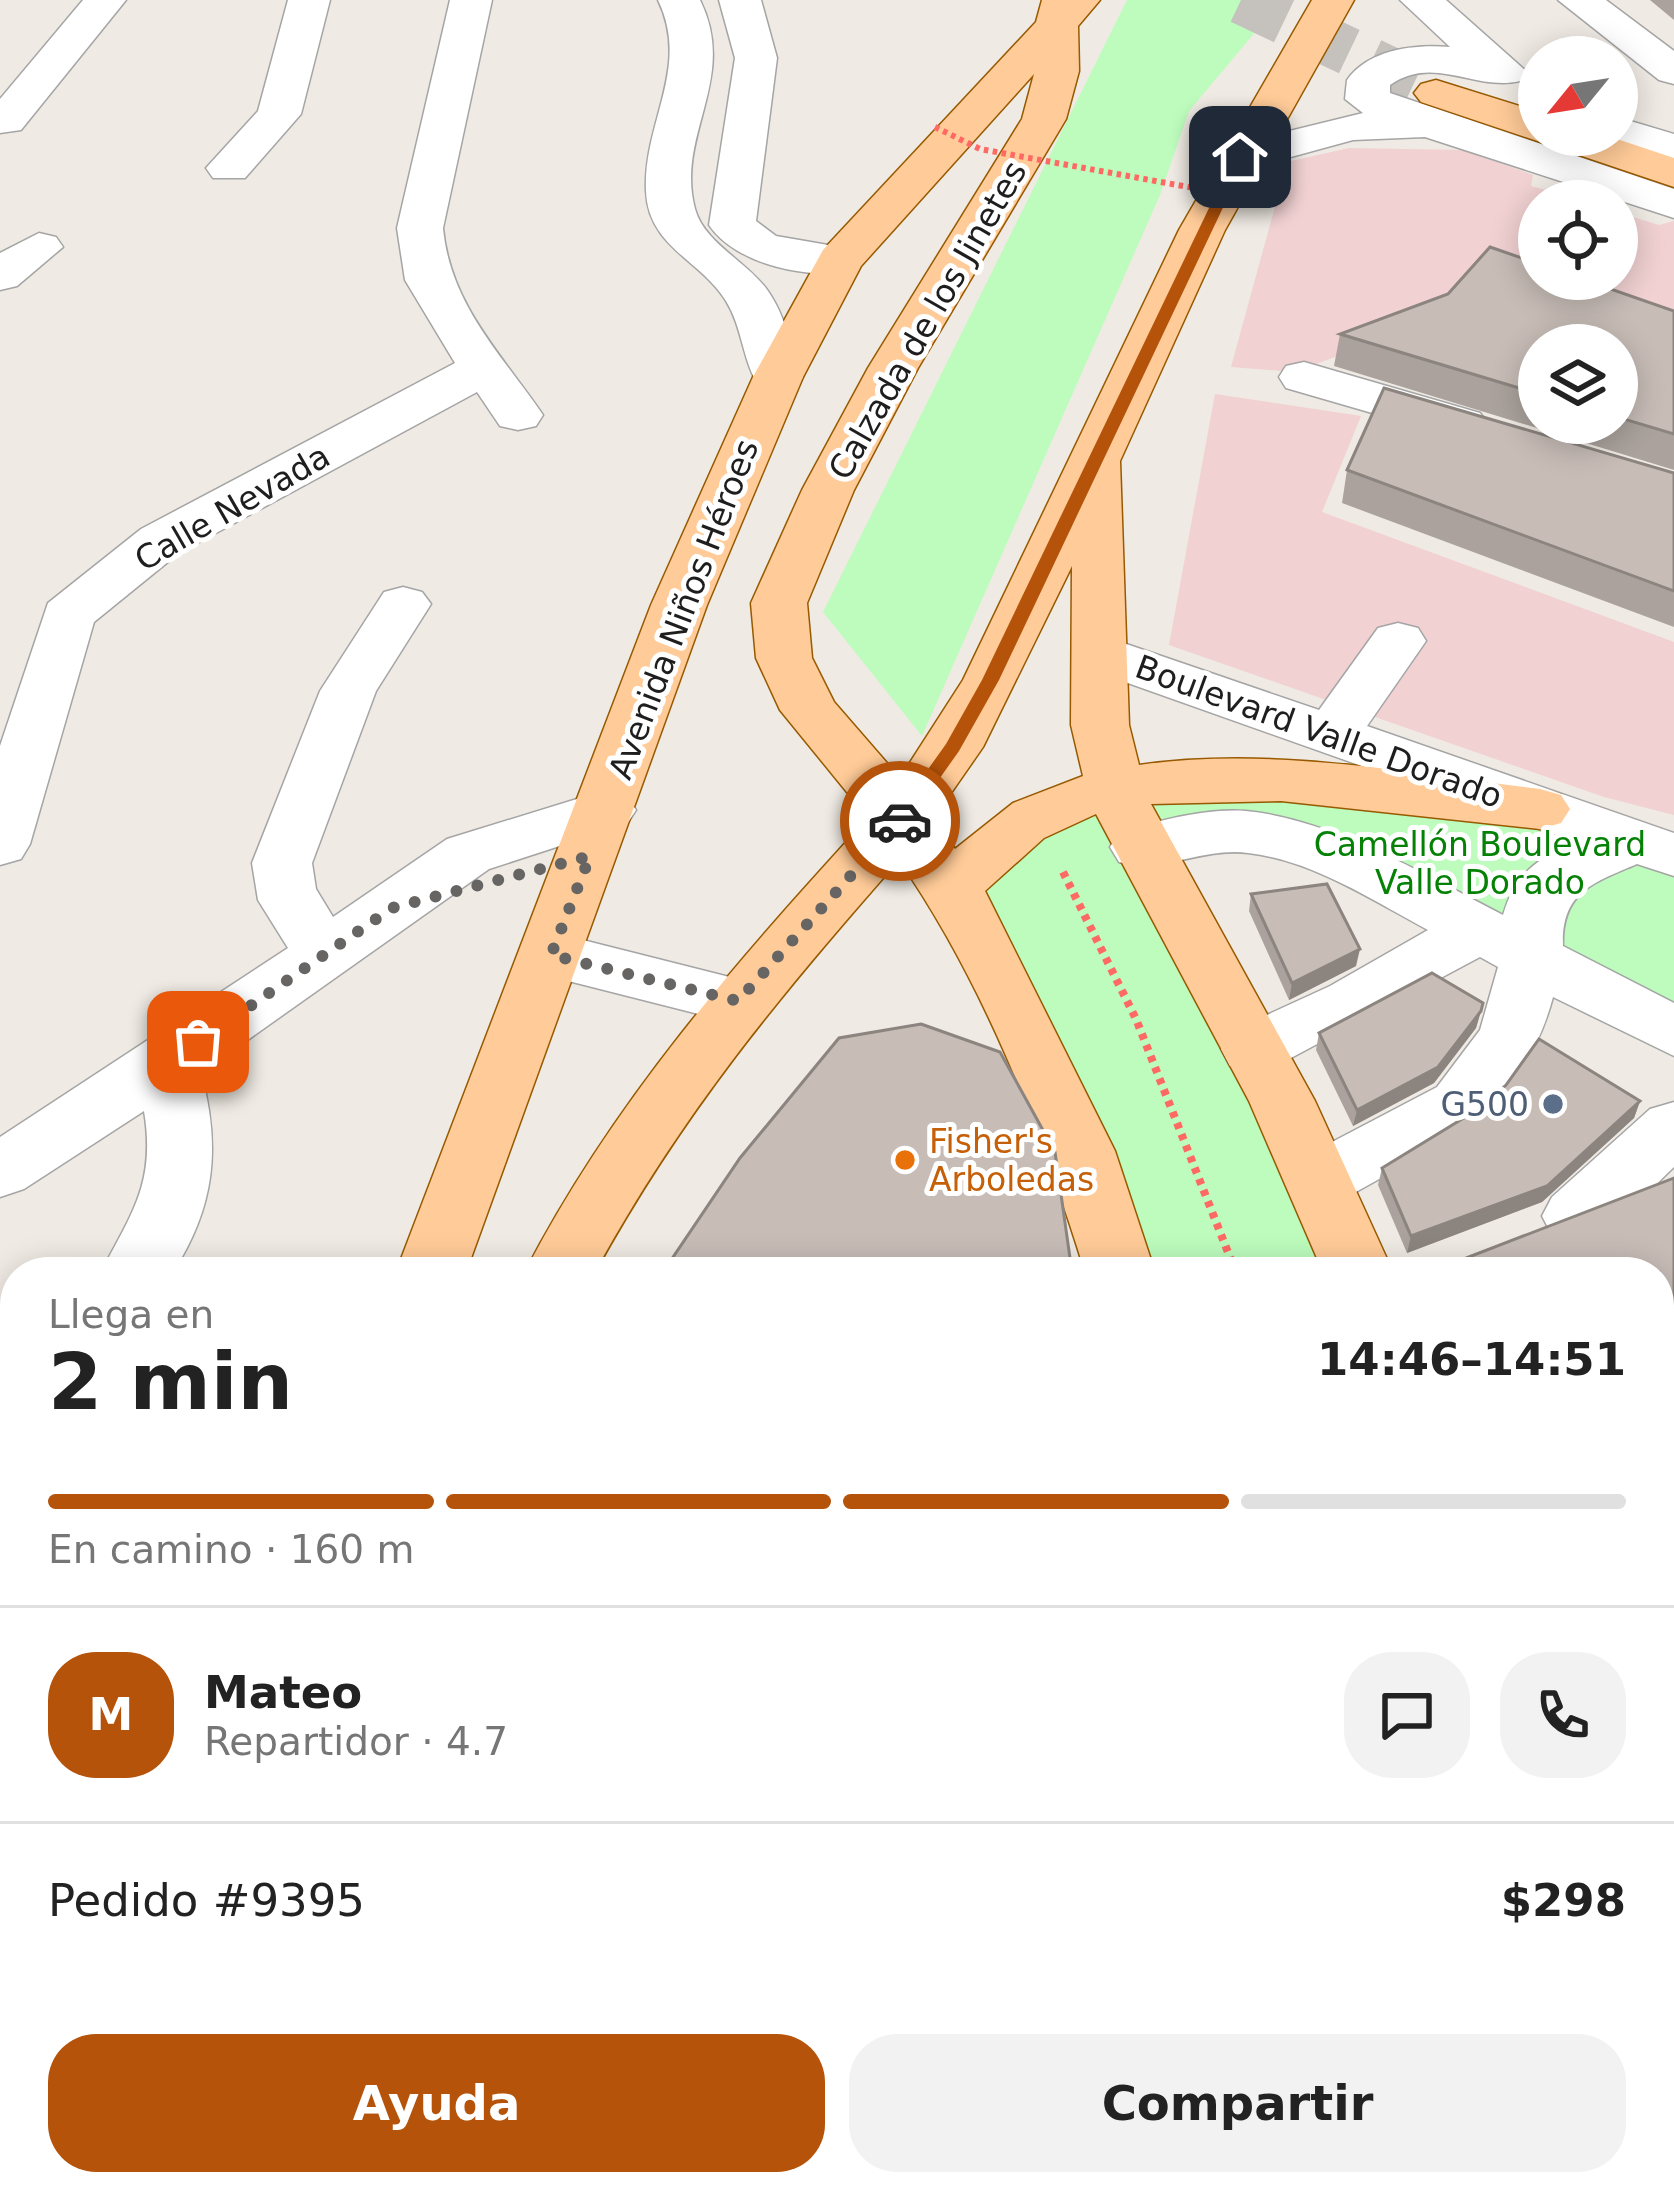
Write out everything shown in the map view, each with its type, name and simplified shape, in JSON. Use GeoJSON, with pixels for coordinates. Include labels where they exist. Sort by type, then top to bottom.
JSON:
{"type":"FeatureCollection","features":[{"type":"Feature","properties":{"kind":"main road"},"geometry":{"type":"LineString","coordinates":[[568,1257],[622,1161],[738,1001],[902,819],[953,747],[991,680],[1240,157],[1333,0]]}},
{"type":"Feature","properties":{"kind":"main road","name":"Avenida Niños Héroes"},"geometry":{"type":"LineString","coordinates":[[436,1257],[598,833],[679,605],[778,377],[840,260],[1064,6]]}},
{"type":"Feature","properties":{"kind":"main road","name":"Calzada de los Jinetes"},"geometry":{"type":"LineString","coordinates":[[1064,6],[1058,71],[1045,119],[893,368],[828,490],[779,603],[784,658],[809,710],[902,819],[951,888],[1081,1151],[1115,1257]]}},
{"type":"Feature","properties":{"kind":"main road"},"geometry":{"type":"LineString","coordinates":[[1432,108],[1518,124]]}},
{"type":"Feature","properties":{"kind":"main road"},"geometry":{"type":"LineString","coordinates":[[1098,451],[1100,724],[1115,789],[1140,847],[1252,1049],[1351,1257]]}},
{"type":"Feature","properties":{"kind":"main road"},"geometry":{"type":"LineString","coordinates":[[951,888],[1034,816],[1115,789],[1178,782],[1297,784],[1540,809]]}},
{"type":"Feature","properties":{"kind":"street"},"geometry":{"type":"LineString","coordinates":[[5,121],[105,0]]}},
{"type":"Feature","properties":{"kind":"street"},"geometry":{"type":"LineString","coordinates":[[229,168],[279,114],[309,0]]}},
{"type":"Feature","properties":{"kind":"street"},"geometry":{"type":"LineString","coordinates":[[471,0],[420,228],[419,260],[430,292],[518,415]]}},
{"type":"Feature","properties":{"kind":"street"},"geometry":{"type":"LineString","coordinates":[[679,0],[687,12],[695,70],[669,190],[683,239],[745,260],[840,260]]}},
{"type":"Feature","properties":{"kind":"street"},"geometry":{"type":"LineString","coordinates":[[740,0],[756,58],[730,211],[751,300],[778,377]]}},
{"type":"Feature","properties":{"kind":"street"},"geometry":{"type":"LineString","coordinates":[[1579,0],[1674,71]]}},
{"type":"Feature","properties":{"kind":"street"},"geometry":{"type":"LineString","coordinates":[[1441,3],[1518,78]]}},
{"type":"Feature","properties":{"kind":"street"},"geometry":{"type":"LineString","coordinates":[[1518,80],[1448,58],[1420,60],[1396,63],[1370,80],[1367,98],[1432,108],[1674,204]]}},
{"type":"Feature","properties":{"kind":"street"},"geometry":{"type":"LineString","coordinates":[[1240,157],[1432,108]]}},
{"type":"Feature","properties":{"kind":"street"},"geometry":{"type":"LineString","coordinates":[[0,275],[39,248]]}},
{"type":"Feature","properties":{"kind":"street","name":"Calle Nevada"},"geometry":{"type":"LineString","coordinates":[[0,844],[68,615],[160,541],[487,366]]}},
{"type":"Feature","properties":{"kind":"street"},"geometry":{"type":"LineString","coordinates":[[1304,377],[1500,436]]}},
{"type":"Feature","properties":{"kind":"street"},"geometry":{"type":"LineString","coordinates":[[326,952],[291,908],[281,886],[282,863],[348,691],[403,604]]}},
{"type":"Feature","properties":{"kind":"street"},"geometry":{"type":"LineString","coordinates":[[1329,738],[1398,641]]}},
{"type":"Feature","properties":{"kind":"street","name":"Boulevard Valle Dorado"},"geometry":{"type":"LineString","coordinates":[[1100,653],[1329,738],[1655,848]]}},
{"type":"Feature","properties":{"kind":"street"},"geometry":{"type":"LineString","coordinates":[[1140,847],[1201,834],[1248,832],[1346,860],[1674,1032]]}},
{"type":"Feature","properties":{"kind":"street"},"geometry":{"type":"LineString","coordinates":[[0,1171],[166,1064],[392,908],[598,833]]}},
{"type":"Feature","properties":{"kind":"street"},"geometry":{"type":"LineString","coordinates":[[1252,1049],[1345,1004],[1505,944],[1531,924],[1540,894],[1562,872],[1655,848]]}},
{"type":"Feature","properties":{"kind":"street"},"geometry":{"type":"LineString","coordinates":[[1318,1181],[1454,1104],[1510,1037],[1505,944]]}},
{"type":"Feature","properties":{"kind":"street"},"geometry":{"type":"LineString","coordinates":[[551,955],[738,1001]]}},
{"type":"Feature","properties":{"kind":"street"},"geometry":{"type":"LineString","coordinates":[[144,1257],[176,1200],[185,1156],[166,1064]]}},
{"type":"Feature","properties":{"kind":"street"},"geometry":{"type":"LineString","coordinates":[[1546,1230],[1674,1127]]}},
{"type":"Feature","properties":{"kind":"path"},"geometry":{"type":"LineString","coordinates":[[935,127],[980,148],[1276,203]]}},
{"type":"Feature","properties":{"kind":"path"},"geometry":{"type":"LineString","coordinates":[[1064,872],[1159,1065],[1230,1257]]}},
{"type":"Feature","properties":{"kind":"shaded area"},"geometry":{"type":"Polygon","coordinates":[[[1349,148],[1464,150],[1533,175],[1532,180],[1518,180],[1518,300],[1638,300],[1638,219],[1659,225],[1674,221],[1674,337],[1638,335],[1638,324],[1518,324],[1518,330],[1423,325],[1294,372],[1231,367],[1276,203],[1278,164],[1349,148]]]}},
{"type":"Feature","properties":{"kind":"shaded area"},"geometry":{"type":"Polygon","coordinates":[[[1215,394],[1361,416],[1322,512],[1674,642],[1674,815],[1604,797],[1169,645],[1215,394]]]}},
{"type":"Feature","properties":{"kind":"green space"},"geometry":{"type":"Polygon","coordinates":[[[1127,0],[1282,0],[1189,111],[1160,195],[922,736],[823,612],[1127,0]]]}},
{"type":"Feature","properties":{"kind":"green space","name":"Camellón Boulevard Valle Dorado"},"geometry":{"type":"Polygon","coordinates":[[[1300,786],[1628,842],[1589,855],[1526,954],[1349,858],[1146,845],[1123,792],[1300,786]]]}},
{"type":"Feature","properties":{"kind":"green space"},"geometry":{"type":"Polygon","coordinates":[[[1114,797],[1343,1257],[1128,1257],[959,888],[995,854],[1114,797]]]}},
{"type":"Feature","properties":{"kind":"green space","name":"Camellón Boulevard Valle Dorado"},"geometry":{"type":"Polygon","coordinates":[[[1599,859],[1674,860],[1674,1024],[1538,955],[1599,859]]]}},
{"type":"Feature","properties":{"kind":"building"},"geometry":{"type":"Polygon","coordinates":[[[1490,247],[1518,257],[1518,300],[1638,298],[1674,311],[1674,434],[1638,423],[1638,324],[1518,324],[1518,388],[1340,334],[1448,294],[1490,247]]]}},
{"type":"Feature","properties":{"kind":"building"},"geometry":{"type":"Polygon","coordinates":[[[1384,388],[1518,427],[1518,444],[1575,444],[1674,473],[1674,591],[1347,470],[1384,388]]]}},
{"type":"Feature","properties":{"kind":"building"},"geometry":{"type":"Polygon","coordinates":[[[1327,884],[1360,949],[1292,983],[1251,894],[1327,884]]]}},
{"type":"Feature","properties":{"kind":"building"},"geometry":{"type":"Polygon","coordinates":[[[1432,973],[1483,1003],[1481,1011],[1438,1067],[1357,1110],[1319,1033],[1432,973]]]}},
{"type":"Feature","properties":{"kind":"building","name":"Fisher's Arboledas"},"geometry":{"type":"Polygon","coordinates":[[[921,1024],[1000,1052],[1055,1152],[1070,1257],[673,1257],[740,1158],[839,1038],[921,1024]]]}},
{"type":"Feature","properties":{"kind":"building"},"geometry":{"type":"Polygon","coordinates":[[[1539,1039],[1640,1101],[1547,1186],[1411,1236],[1382,1168],[1480,1108],[1506,1085],[1539,1039]]]}},
{"type":"Feature","properties":{"kind":"building"},"geometry":{"type":"Polygon","coordinates":[[[1674,1178],[1674,1257],[1469,1257],[1674,1178]]]}},
{"type":"Feature","properties":{"kind":"tunnel"},"geometry":{"type":"LineString","coordinates":[[1241,0],[1436,93]]}},
{"type":"Feature","properties":{"kind":"way so far"},"geometry":{"type":"LineString","coordinates":[[198,1042],[392,908],[529,868],[590,856],[551,955],[738,1001],[900,821]]}},
{"type":"Feature","properties":{"kind":"place","name":"G500"},"geometry":{"type":"Point","coordinates":[1553,1104]}},
{"type":"Feature","properties":{"kind":"place","name":"Fisher's Arboledas"},"geometry":{"type":"Point","coordinates":[905,1160]}},
{"type":"Feature","properties":{"kind":"route"},"geometry":{"type":"LineString","coordinates":[[900,821],[953,747],[991,680],[1240,157]]}}]}
